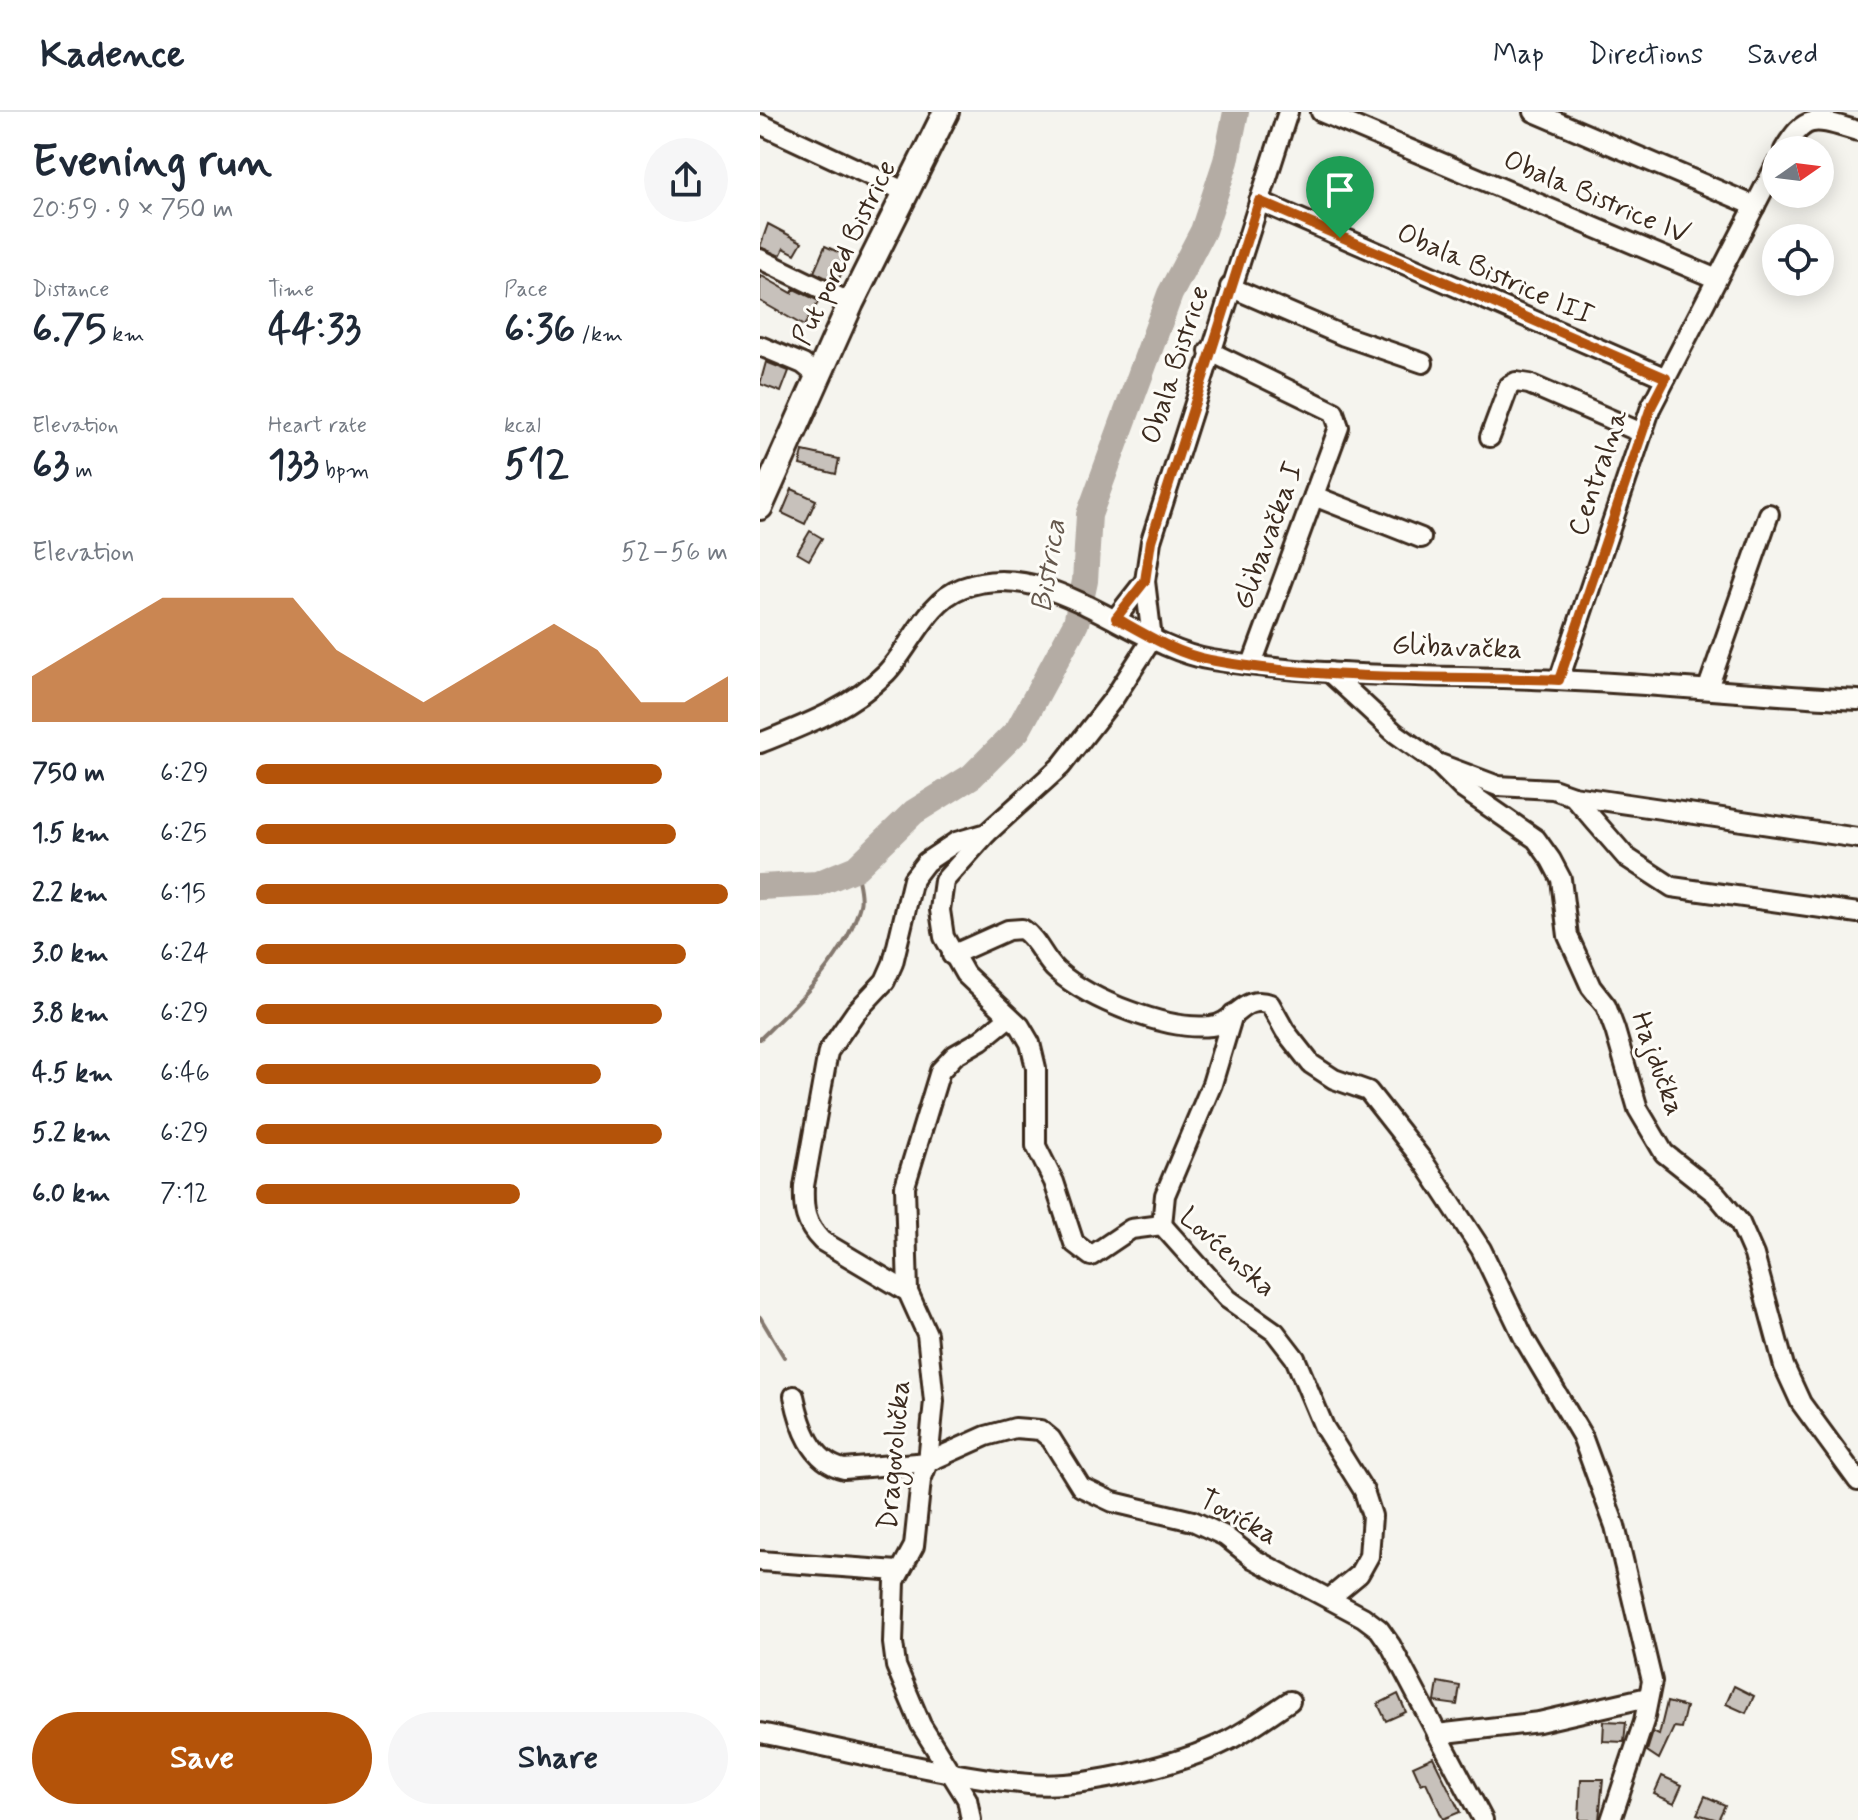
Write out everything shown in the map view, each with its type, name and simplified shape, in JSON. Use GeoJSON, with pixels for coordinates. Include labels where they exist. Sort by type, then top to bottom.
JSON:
{"type":"FeatureCollection","features":[{"type":"Feature","properties":{"kind":"street","name":"Put pored Bistrice"},"geometry":{"type":"LineString","coordinates":[[760,507],[851,303],[946,112]]}},
{"type":"Feature","properties":{"kind":"street","name":"Obala Bistrice"},"geometry":{"type":"LineString","coordinates":[[1152,639],[1145,581],[1151,541],[1209,351],[1288,112]]}},
{"type":"Feature","properties":{"kind":"street","name":"Obala Bistrice IV"},"geometry":{"type":"LineString","coordinates":[[1321,112],[1717,279]]}},
{"type":"Feature","properties":{"kind":"street"},"geometry":{"type":"LineString","coordinates":[[1534,112],[1755,206]]}},
{"type":"Feature","properties":{"kind":"street"},"geometry":{"type":"LineString","coordinates":[[1791,136],[1796,126],[1805,120],[1817,120],[1858,131]]}},
{"type":"Feature","properties":{"kind":"street"},"geometry":{"type":"LineString","coordinates":[[760,124],[908,193]]}},
{"type":"Feature","properties":{"kind":"street","name":"Centralna"},"geometry":{"type":"LineString","coordinates":[[1559,680],[1642,433],[1666,378],[1762,192]]}},
{"type":"Feature","properties":{"kind":"street","name":"Obala Bistrice III"},"geometry":{"type":"LineString","coordinates":[[1259,201],[1666,378]]}},
{"type":"Feature","properties":{"kind":"street"},"geometry":{"type":"LineString","coordinates":[[760,259],[851,303]]}},
{"type":"Feature","properties":{"kind":"street"},"geometry":{"type":"LineString","coordinates":[[1230,287],[1344,336],[1423,363]]}},
{"type":"Feature","properties":{"kind":"street"},"geometry":{"type":"LineString","coordinates":[[760,346],[803,364],[819,377]]}},
{"type":"Feature","properties":{"kind":"street","name":"Glibavačka I"},"geometry":{"type":"LineString","coordinates":[[1209,351],[1334,412],[1339,427],[1252,664]]}},
{"type":"Feature","properties":{"kind":"street"},"geometry":{"type":"LineString","coordinates":[[1490,437],[1509,386],[1516,382],[1529,384],[1642,433]]}},
{"type":"Feature","properties":{"kind":"street"},"geometry":{"type":"LineString","coordinates":[[1314,496],[1421,538]]}},
{"type":"Feature","properties":{"kind":"street"},"geometry":{"type":"LineString","coordinates":[[1708,688],[1769,514]]}},
{"type":"Feature","properties":{"kind":"street"},"geometry":{"type":"LineString","coordinates":[[1114,617],[1145,581]]}},
{"type":"Feature","properties":{"kind":"street","name":"Glibavačka"},"geometry":{"type":"LineString","coordinates":[[760,743],[826,716],[858,695],[886,672],[942,600],[961,588],[1025,582],[1114,617],[1152,639],[1209,660],[1329,672],[1559,680],[1858,700]]}},
{"type":"Feature","properties":{"kind":"street"},"geometry":{"type":"LineString","coordinates":[[908,1292],[822,1241],[807,1221],[804,1186],[828,1052],[855,1013],[885,981],[893,963],[913,879],[926,862],[956,842],[987,833],[1061,766],[1114,698],[1152,639]]}},
{"type":"Feature","properties":{"kind":"street"},"geometry":{"type":"LineString","coordinates":[[1329,672],[1395,733],[1437,763],[1498,786],[1553,789],[1573,796],[1858,838]]}},
{"type":"Feature","properties":{"kind":"street","name":"Hajdučka"},"geometry":{"type":"LineString","coordinates":[[1437,763],[1462,788],[1536,839],[1551,860],[1561,879],[1568,936],[1591,987],[1606,1006],[1638,1109],[1664,1153],[1716,1194],[1740,1223],[1754,1255],[1784,1366],[1801,1403],[1858,1481]]}},
{"type":"Feature","properties":{"kind":"street"},"geometry":{"type":"LineString","coordinates":[[1573,796],[1626,857],[1672,887],[1858,913]]}},
{"type":"Feature","properties":{"kind":"street","name":"Lovćenska"},"geometry":{"type":"LineString","coordinates":[[987,833],[944,881],[940,910],[944,937],[952,955],[1008,1018],[1020,1026],[1034,1057],[1036,1146],[1054,1182],[1074,1243],[1091,1256],[1131,1229],[1162,1225],[1228,1299],[1275,1332],[1295,1358],[1324,1427],[1364,1491],[1372,1516],[1369,1556],[1359,1574],[1330,1598]]}},
{"type":"Feature","properties":{"kind":"street"},"geometry":{"type":"LineString","coordinates":[[952,955],[1008,930],[1022,929],[1055,969],[1077,986],[1171,1024],[1212,1026],[1252,1001],[1270,1004],[1285,1031],[1311,1064],[1334,1079],[1368,1091],[1423,1161],[1481,1249],[1548,1382],[1582,1436],[1615,1526],[1652,1681],[1611,1820]]}},
{"type":"Feature","properties":{"kind":"street"},"geometry":{"type":"LineString","coordinates":[[1162,1225],[1165,1195],[1212,1084],[1233,1014]]}},
{"type":"Feature","properties":{"kind":"street"},"geometry":{"type":"LineString","coordinates":[[908,1292],[905,1186],[940,1071],[955,1055],[981,1040],[1008,1018]]}},
{"type":"Feature","properties":{"kind":"street","name":"Dragovolučka"},"geometry":{"type":"LineString","coordinates":[[908,1292],[927,1334],[934,1401],[914,1546],[895,1581],[896,1666],[921,1725],[967,1799],[971,1820]]}},
{"type":"Feature","properties":{"kind":"street"},"geometry":{"type":"LineString","coordinates":[[794,1396],[802,1429],[811,1444],[834,1467],[928,1462]]}},
{"type":"Feature","properties":{"kind":"street","name":"Tovićka"},"geometry":{"type":"LineString","coordinates":[[928,1462],[986,1436],[1015,1428],[1040,1430],[1051,1439],[1081,1487],[1113,1502],[1193,1521],[1225,1536],[1254,1559],[1330,1598],[1379,1629],[1483,1820]]}},
{"type":"Feature","properties":{"kind":"street"},"geometry":{"type":"LineString","coordinates":[[760,1561],[898,1571]]}},
{"type":"Feature","properties":{"kind":"street"},"geometry":{"type":"LineString","coordinates":[[1437,1734],[1539,1722],[1648,1697]]}},
{"type":"Feature","properties":{"kind":"street"},"geometry":{"type":"LineString","coordinates":[[760,1733],[950,1771],[1030,1784],[1062,1783],[1152,1768],[1230,1739],[1290,1701]]}},
{"type":"Feature","properties":{"kind":"building"},"geometry":{"type":"Polygon","coordinates":[[[768,224],[802,242],[795,254],[784,248],[780,256],[760,247],[768,224]]]}},
{"type":"Feature","properties":{"kind":"building"},"geometry":{"type":"Polygon","coordinates":[[[825,246],[849,257],[837,283],[814,272],[825,246]]]}},
{"type":"Feature","properties":{"kind":"building"},"geometry":{"type":"Polygon","coordinates":[[[760,275],[792,293],[794,289],[819,301],[804,326],[760,301],[760,275]]]}},
{"type":"Feature","properties":{"kind":"building"},"geometry":{"type":"Polygon","coordinates":[[[766,362],[789,371],[781,392],[760,384],[766,362]]]}},
{"type":"Feature","properties":{"kind":"building"},"geometry":{"type":"Polygon","coordinates":[[[803,451],[839,459],[836,474],[800,465],[803,451]]]}},
{"type":"Feature","properties":{"kind":"building"},"geometry":{"type":"Polygon","coordinates":[[[792,489],[816,500],[805,524],[782,513],[792,489]]]}},
{"type":"Feature","properties":{"kind":"building"},"geometry":{"type":"Polygon","coordinates":[[[810,531],[822,538],[809,560],[797,553],[810,531]]]}},
{"type":"Feature","properties":{"kind":"building"},"geometry":{"type":"Polygon","coordinates":[[[1438,1682],[1460,1686],[1457,1705],[1435,1702],[1438,1682]]]}},
{"type":"Feature","properties":{"kind":"building"},"geometry":{"type":"Polygon","coordinates":[[[1734,1686],[1754,1696],[1746,1713],[1726,1704],[1734,1686]]]}},
{"type":"Feature","properties":{"kind":"building"},"geometry":{"type":"Polygon","coordinates":[[[1398,1694],[1406,1712],[1386,1721],[1378,1704],[1398,1694]]]}},
{"type":"Feature","properties":{"kind":"building"},"geometry":{"type":"Polygon","coordinates":[[[1667,1702],[1686,1707],[1681,1728],[1674,1727],[1659,1759],[1647,1751],[1653,1732],[1659,1735],[1667,1702]]]}},
{"type":"Feature","properties":{"kind":"building"},"geometry":{"type":"Polygon","coordinates":[[[1604,1721],[1626,1722],[1624,1742],[1603,1741],[1604,1721]]]}},
{"type":"Feature","properties":{"kind":"building"},"geometry":{"type":"Polygon","coordinates":[[[1433,1757],[1460,1812],[1443,1819],[1426,1782],[1421,1784],[1413,1766],[1433,1757]]]}},
{"type":"Feature","properties":{"kind":"building"},"geometry":{"type":"Polygon","coordinates":[[[1662,1776],[1682,1785],[1674,1803],[1654,1794],[1662,1776]]]}},
{"type":"Feature","properties":{"kind":"building"},"geometry":{"type":"Polygon","coordinates":[[[1581,1779],[1603,1779],[1599,1820],[1579,1820],[1581,1779]]]}},
{"type":"Feature","properties":{"kind":"building"},"geometry":{"type":"Polygon","coordinates":[[[1705,1796],[1725,1805],[1718,1820],[1697,1814],[1705,1796]]]}},
{"type":"Feature","properties":{"kind":"waterway","name":"Bistrica"},"geometry":{"type":"LineString","coordinates":[[760,887],[817,884],[856,868],[914,812],[972,776],[1018,730],[1076,623],[1085,581],[1089,515],[1170,294],[1203,231],[1226,161],[1236,112]]}},
{"type":"Feature","properties":{"kind":"waterway"},"geometry":{"type":"LineString","coordinates":[[760,1039],[819,978],[844,943],[861,901],[856,868]]}},
{"type":"Feature","properties":{"kind":"waterway"},"geometry":{"type":"LineString","coordinates":[[760,1317],[784,1357]]}},
{"type":"Feature","properties":{"kind":"route"},"geometry":{"type":"LineString","coordinates":[[1259,201],[1340,238],[1666,378],[1651,407],[1559,680],[1329,672],[1209,660],[1152,639],[1116,618],[1145,581],[1151,541],[1259,201]]}}]}
